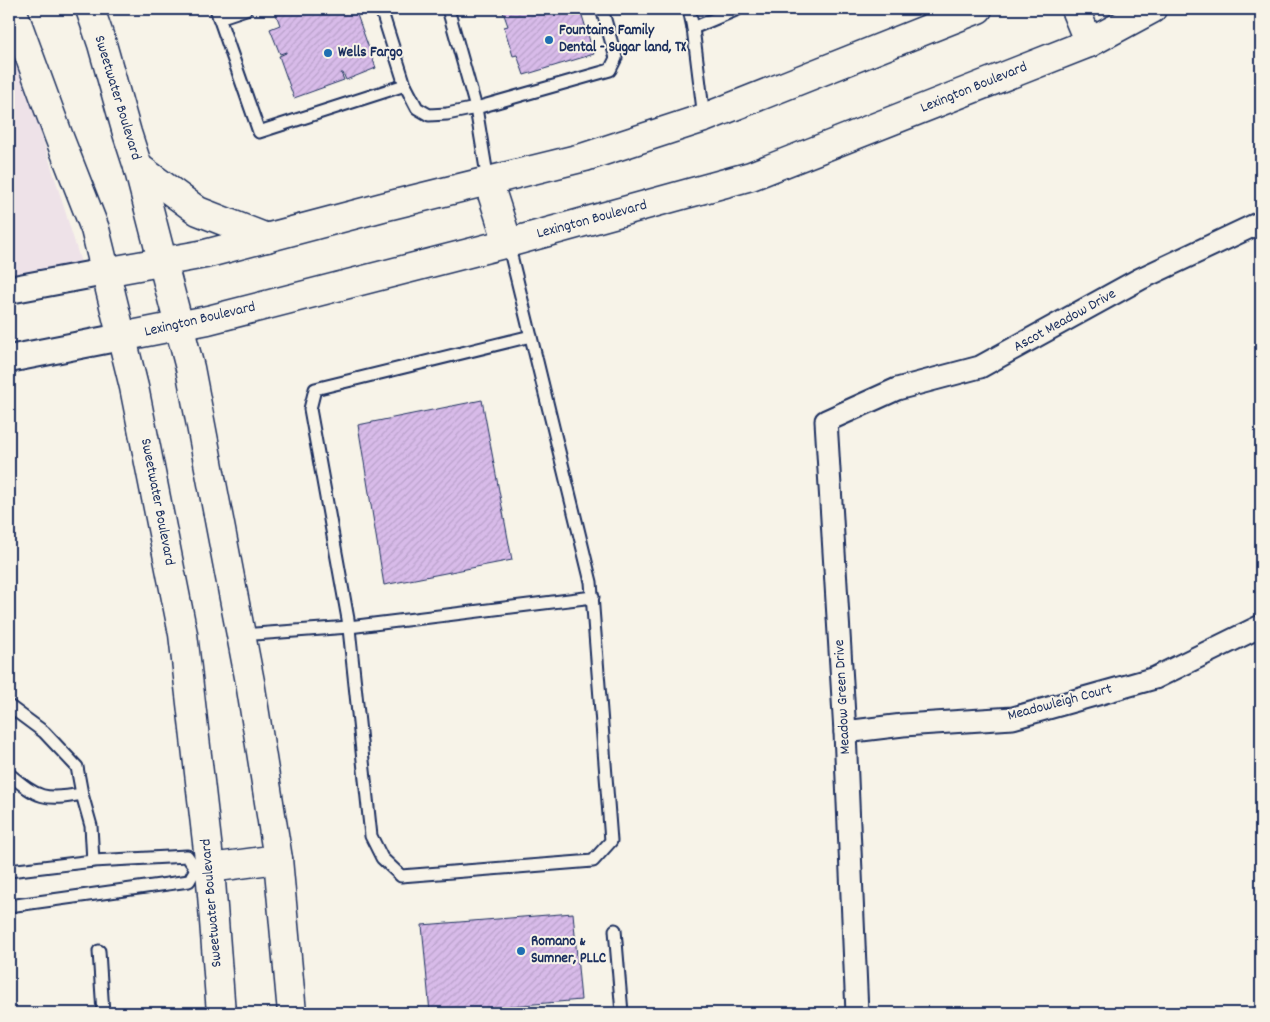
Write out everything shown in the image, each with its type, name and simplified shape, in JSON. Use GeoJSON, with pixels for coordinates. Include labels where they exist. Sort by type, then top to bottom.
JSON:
{"type":"FeatureCollection","features":[{"type":"Feature","properties":{"kind":"main road","name":"Sweetwater Boulevard"},"geometry":{"type":"LineString","coordinates":[[12,9],[58,137],[95,229],[134,387],[183,634],[203,868],[221,1013]]}},
{"type":"Feature","properties":{"kind":"main road","name":"Sweetwater Boulevard"},"geometry":{"type":"LineString","coordinates":[[90,9],[102,44],[126,133],[138,167],[190,368],[241,635],[278,859],[292,1013]]}},
{"type":"Feature","properties":{"kind":"main road"},"geometry":{"type":"LineString","coordinates":[[106,272],[205,254],[585,157],[704,118],[978,9]]}},
{"type":"Feature","properties":{"kind":"main road"},"geometry":{"type":"LineString","coordinates":[[1075,9],[1089,43]]}},
{"type":"Feature","properties":{"kind":"main road","name":"Lexington Boulevard"},"geometry":{"type":"LineString","coordinates":[[122,337],[216,318],[508,243],[751,176],[1089,43],[1152,9]]}},
{"type":"Feature","properties":{"kind":"main road"},"geometry":{"type":"LineString","coordinates":[[138,167],[198,211],[267,238]]}},
{"type":"Feature","properties":{"kind":"main road"},"geometry":{"type":"LineString","coordinates":[[488,181],[508,243]]}},
{"type":"Feature","properties":{"kind":"main road"},"geometry":{"type":"LineString","coordinates":[[203,868],[278,859]]}},
{"type":"Feature","properties":{"kind":"street","name":"Ascot Meadow Drive"},"geometry":{"type":"LineString","coordinates":[[863,404],[897,389],[980,367],[1140,279],[1261,222]]}},
{"type":"Feature","properties":{"kind":"street"},"geometry":{"type":"LineString","coordinates":[[9,290],[106,272]]}},
{"type":"Feature","properties":{"kind":"street","name":"Lexington Boulevard"},"geometry":{"type":"LineString","coordinates":[[9,359],[122,337]]}},
{"type":"Feature","properties":{"kind":"street","name":"Meadow Green Drive"},"geometry":{"type":"LineString","coordinates":[[857,1013],[845,732],[826,421],[863,404]]}},
{"type":"Feature","properties":{"kind":"street","name":"Meadowleigh Court"},"geometry":{"type":"LineString","coordinates":[[845,732],[903,725],[1013,718],[1155,678],[1261,626]]}},
{"type":"Feature","properties":{"kind":"lane"},"geometry":{"type":"LineString","coordinates":[[246,9],[218,13],[259,132],[405,85]]}},
{"type":"Feature","properties":{"kind":"lane"},"geometry":{"type":"LineString","coordinates":[[381,9],[405,85],[417,108],[429,115],[448,114],[476,108],[610,70],[616,58],[602,9]]}},
{"type":"Feature","properties":{"kind":"lane"},"geometry":{"type":"LineString","coordinates":[[448,9],[476,108],[488,181]]}},
{"type":"Feature","properties":{"kind":"lane"},"geometry":{"type":"LineString","coordinates":[[689,9],[704,118]]}},
{"type":"Feature","properties":{"kind":"lane"},"geometry":{"type":"LineString","coordinates":[[693,28],[738,9]]}},
{"type":"Feature","properties":{"kind":"lane"},"geometry":{"type":"LineString","coordinates":[[508,243],[531,336],[591,582],[611,841],[593,861],[400,876],[382,858],[371,836],[349,627],[310,409],[315,389],[531,336]]}},
{"type":"Feature","properties":{"kind":"lane"},"geometry":{"type":"LineString","coordinates":[[241,635],[349,627],[593,597]]}},
{"type":"Feature","properties":{"kind":"lane"},"geometry":{"type":"LineString","coordinates":[[9,706],[44,732],[77,767],[91,826],[94,861]]}},
{"type":"Feature","properties":{"kind":"lane"},"geometry":{"type":"LineString","coordinates":[[9,774],[40,796],[57,799],[82,794]]}},
{"type":"Feature","properties":{"kind":"lane"},"geometry":{"type":"LineString","coordinates":[[9,871],[94,861],[187,856],[203,868],[189,881],[9,906]]}},
{"type":"Feature","properties":{"kind":"lane"},"geometry":{"type":"LineString","coordinates":[[615,930],[622,1013]]}},
{"type":"Feature","properties":{"kind":"lane"},"geometry":{"type":"LineString","coordinates":[[99,951],[103,1013]]}},
{"type":"Feature","properties":{"kind":"shaded area"},"geometry":{"type":"Polygon","coordinates":[[[9,29],[82,266],[9,279],[9,29]]]}},
{"type":"Feature","properties":{"kind":"building","name":"Wells Fargo"},"geometry":{"type":"Polygon","coordinates":[[[274,9],[311,9],[312,13],[323,9],[355,9],[376,68],[346,80],[343,73],[341,73],[344,80],[294,98],[279,56],[286,52],[280,54],[270,29],[280,25],[274,9]]]}},
{"type":"Feature","properties":{"kind":"building","name":"Fountains Family Dental - Sugar land, TX"},"geometry":{"type":"Polygon","coordinates":[[[502,9],[580,9],[594,54],[524,75],[517,55],[513,56],[504,27],[508,26],[502,9]]]}},
{"type":"Feature","properties":{"kind":"building"},"geometry":{"type":"Polygon","coordinates":[[[482,400],[512,560],[384,585],[358,425],[482,400]]]}},
{"type":"Feature","properties":{"kind":"building"},"geometry":{"type":"Polygon","coordinates":[[[573,913],[581,1000],[430,1013],[422,925],[573,913]]]}},
{"type":"Feature","properties":{"kind":"place","name":"Fountains Family Dental - Sugar land, TX"},"geometry":{"type":"Point","coordinates":[549,40]}},
{"type":"Feature","properties":{"kind":"place","name":"Wells Fargo"},"geometry":{"type":"Point","coordinates":[328,53]}},
{"type":"Feature","properties":{"kind":"place","name":"Romano & Sumner, PLLC"},"geometry":{"type":"Point","coordinates":[521,951]}}]}
